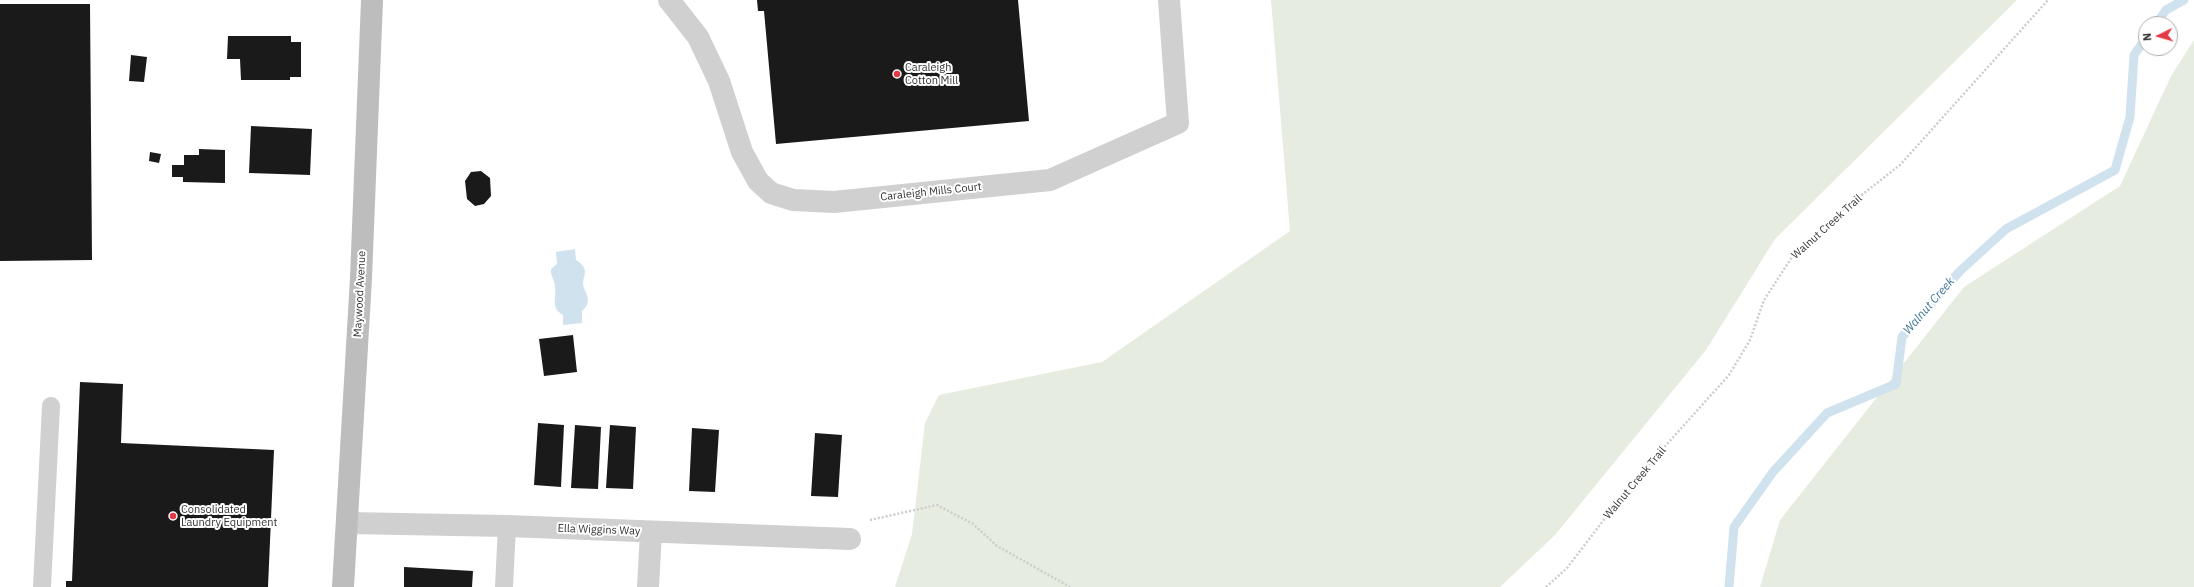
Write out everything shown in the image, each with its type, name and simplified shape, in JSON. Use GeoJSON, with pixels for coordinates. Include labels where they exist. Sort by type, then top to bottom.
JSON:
{"type":"FeatureCollection","features":[{"type":"Feature","properties":{"kind":"main road","name":"Maywood Avenue"},"geometry":{"type":"LineString","coordinates":[[343,587],[348,523],[361,278],[372,0]]}},
{"type":"Feature","properties":{"kind":"street","name":"Caraleigh Mills Court"},"geometry":{"type":"LineString","coordinates":[[669,0],[698,37],[719,81],[742,152],[758,180],[771,193],[793,200],[834,202],[1050,180],[1178,123],[1169,0]]}},
{"type":"Feature","properties":{"kind":"street","name":"Ella Wiggins Way"},"geometry":{"type":"LineString","coordinates":[[348,523],[507,526],[850,539]]}},
{"type":"Feature","properties":{"kind":"street"},"geometry":{"type":"LineString","coordinates":[[648,587],[651,532]]}},
{"type":"Feature","properties":{"kind":"lane"},"geometry":{"type":"LineString","coordinates":[[42,587],[51,406]]}},
{"type":"Feature","properties":{"kind":"lane"},"geometry":{"type":"LineString","coordinates":[[504,587],[507,526]]}},
{"type":"Feature","properties":{"kind":"path","name":"Walnut Creek Trail"},"geometry":{"type":"LineString","coordinates":[[1546,587],[1567,568],[1632,483],[1729,375],[1750,340],[1764,300],[1794,254],[1845,208],[1900,165],[2048,0]]}},
{"type":"Feature","properties":{"kind":"path"},"geometry":{"type":"LineString","coordinates":[[867,521],[938,505],[973,524],[997,546],[1070,587]]}},
{"type":"Feature","properties":{"kind":"shaded area"},"geometry":{"type":"Polygon","coordinates":[[[1271,0],[2017,0],[1775,239],[1706,350],[1555,535],[1500,587],[895,587],[912,534],[925,423],[939,395],[1102,362],[1290,231],[1271,0]]]}},
{"type":"Feature","properties":{"kind":"shaded area"},"geometry":{"type":"Polygon","coordinates":[[[2194,40],[2194,587],[1760,587],[1780,520],[1964,287],[2120,186],[2171,76],[2194,40]]]}},
{"type":"Feature","properties":{"kind":"water"},"geometry":{"type":"Polygon","coordinates":[[[575,249],[576,260],[584,267],[585,271],[583,284],[588,303],[582,311],[582,323],[563,325],[563,315],[555,306],[555,284],[551,274],[551,269],[557,264],[556,252],[575,249]]]}},
{"type":"Feature","properties":{"kind":"building","name":"Caraleigh Cotton Mill"},"geometry":{"type":"Polygon","coordinates":[[[757,0],[1018,0],[1029,121],[776,144],[764,11],[758,11],[757,0]]]}},
{"type":"Feature","properties":{"kind":"building"},"geometry":{"type":"Polygon","coordinates":[[[0,4],[90,4],[92,260],[0,261],[0,4]]]}},
{"type":"Feature","properties":{"kind":"building"},"geometry":{"type":"Polygon","coordinates":[[[228,36],[291,36],[291,42],[301,42],[301,77],[290,77],[290,80],[241,80],[240,59],[227,59],[228,36]]]}},
{"type":"Feature","properties":{"kind":"building"},"geometry":{"type":"Polygon","coordinates":[[[131,55],[147,57],[144,82],[129,81],[131,55]]]}},
{"type":"Feature","properties":{"kind":"building"},"geometry":{"type":"Polygon","coordinates":[[[251,126],[312,129],[310,175],[249,173],[251,126]]]}},
{"type":"Feature","properties":{"kind":"building"},"geometry":{"type":"Polygon","coordinates":[[[199,149],[225,150],[225,183],[183,182],[183,177],[172,177],[172,165],[184,165],[184,155],[199,155],[199,149]]]}},
{"type":"Feature","properties":{"kind":"building"},"geometry":{"type":"Polygon","coordinates":[[[150,152],[161,154],[159,163],[149,161],[150,152]]]}},
{"type":"Feature","properties":{"kind":"building"},"geometry":{"type":"Polygon","coordinates":[[[481,171],[490,178],[491,196],[484,204],[475,206],[467,199],[465,181],[471,172],[481,171]]]}},
{"type":"Feature","properties":{"kind":"building"},"geometry":{"type":"Polygon","coordinates":[[[573,335],[577,372],[544,376],[539,339],[573,335]]]}},
{"type":"Feature","properties":{"kind":"building","name":"Consolidated Laundry Equipment"},"geometry":{"type":"Polygon","coordinates":[[[80,382],[123,384],[121,443],[274,450],[268,587],[66,587],[66,581],[72,581],[80,382]]]}},
{"type":"Feature","properties":{"kind":"building"},"geometry":{"type":"Polygon","coordinates":[[[538,423],[564,425],[561,487],[534,485],[538,423]]]}},
{"type":"Feature","properties":{"kind":"building"},"geometry":{"type":"Polygon","coordinates":[[[575,425],[601,427],[598,489],[571,488],[575,425]]]}},
{"type":"Feature","properties":{"kind":"building"},"geometry":{"type":"Polygon","coordinates":[[[610,425],[636,427],[633,489],[606,488],[610,425]]]}},
{"type":"Feature","properties":{"kind":"building"},"geometry":{"type":"Polygon","coordinates":[[[692,428],[719,430],[715,492],[689,491],[692,428]]]}},
{"type":"Feature","properties":{"kind":"building"},"geometry":{"type":"Polygon","coordinates":[[[815,433],[842,435],[838,497],[811,496],[815,433]]]}},
{"type":"Feature","properties":{"kind":"building"},"geometry":{"type":"Polygon","coordinates":[[[404,567],[473,571],[472,587],[404,587],[404,567]]]}},
{"type":"Feature","properties":{"kind":"waterway","name":"Walnut Creek"},"geometry":{"type":"LineString","coordinates":[[2162,16],[2166,10],[2184,0]]}},
{"type":"Feature","properties":{"kind":"waterway","name":"Walnut Creek"},"geometry":{"type":"LineString","coordinates":[[1729,587],[1734,527],[1773,472],[1827,413],[1896,384],[1902,337],[1960,271],[2006,229],[2115,170],[2130,117],[2134,55],[2138,49]]}},
{"type":"Feature","properties":{"kind":"place","name":"Caraleigh Cotton Mill"},"geometry":{"type":"Point","coordinates":[897,74]}},
{"type":"Feature","properties":{"kind":"place","name":"Consolidated Laundry Equipment"},"geometry":{"type":"Point","coordinates":[173,516]}}]}
